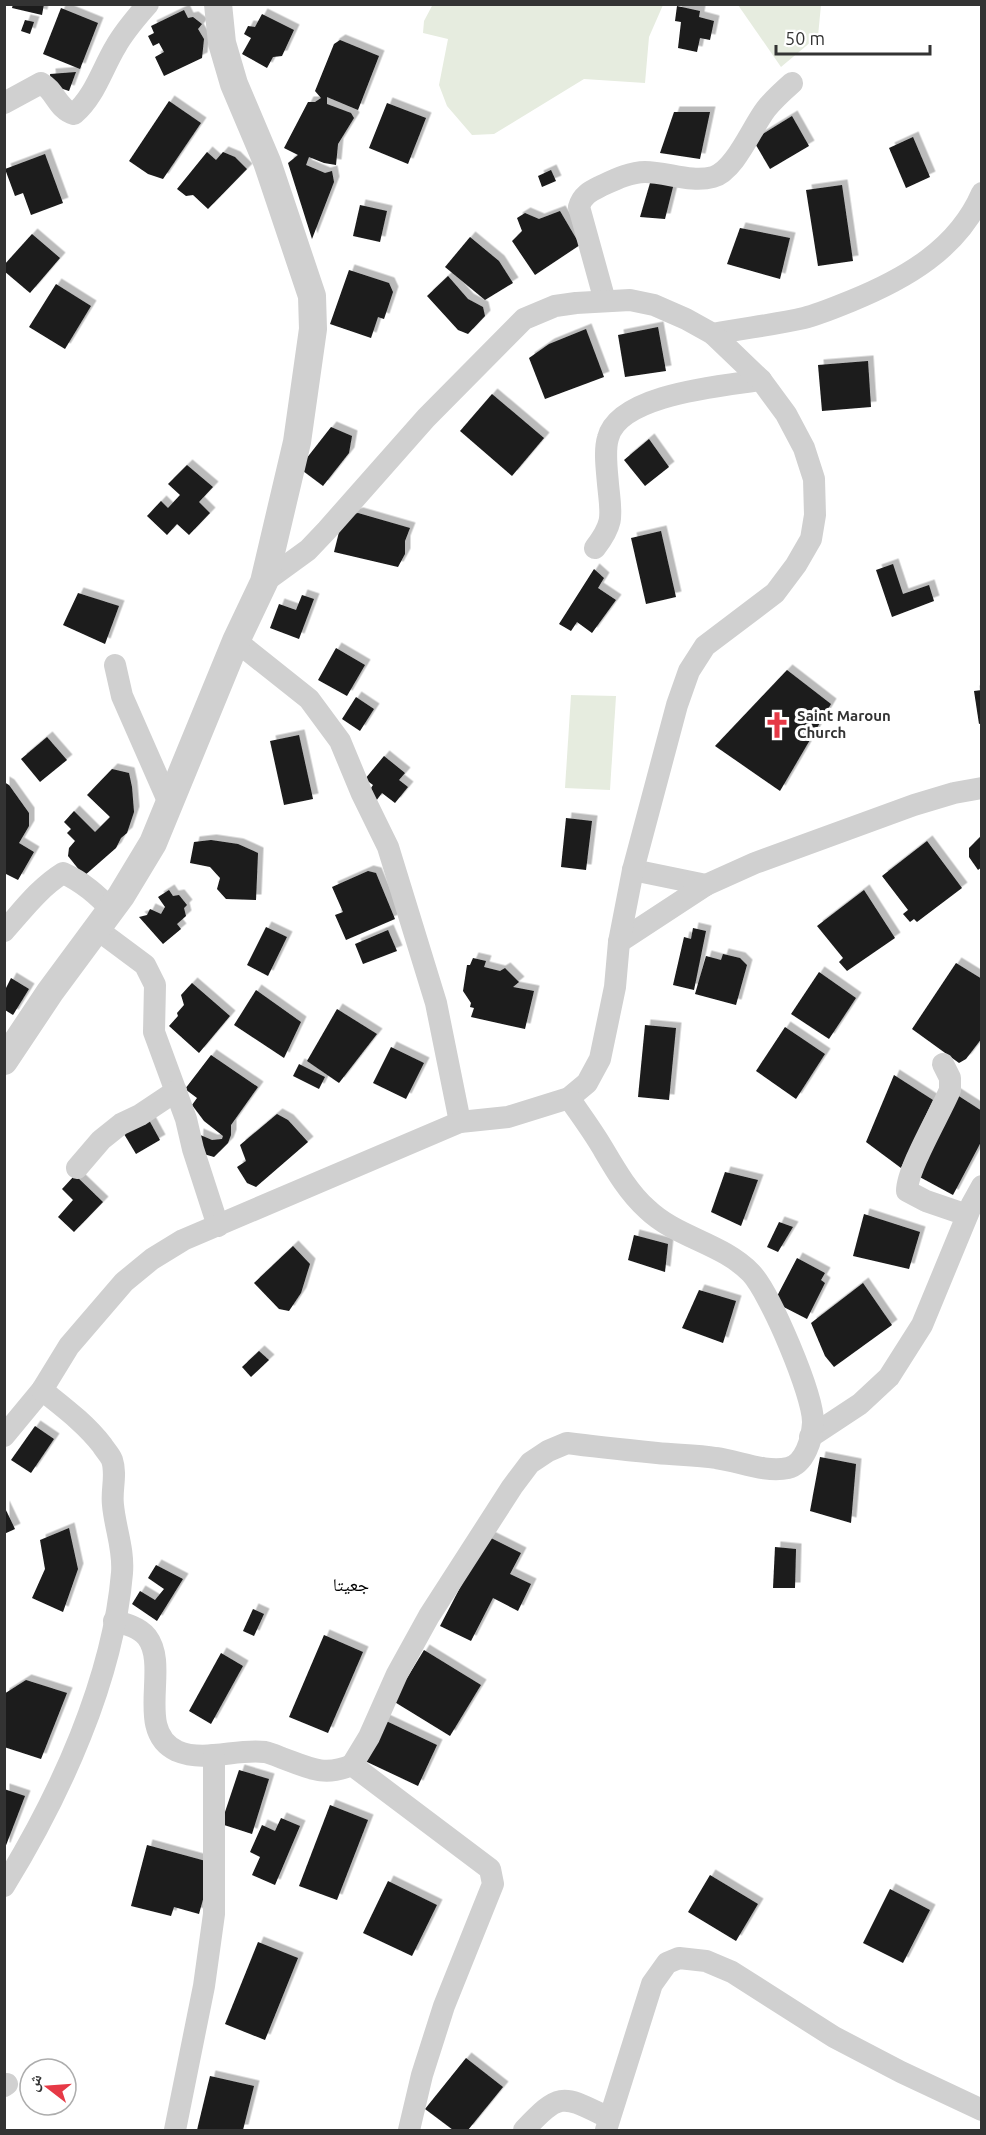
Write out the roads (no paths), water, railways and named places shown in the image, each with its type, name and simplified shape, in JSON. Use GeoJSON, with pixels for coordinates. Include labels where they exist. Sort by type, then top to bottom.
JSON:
{"type":"FeatureCollection","features":[{"type":"Feature","properties":{"kind":"street"},"geometry":{"type":"LineString","coordinates":[[4,102],[41,83],[63,108],[70,114],[74,114],[102,75],[114,48],[126,29],[148,4]]}},
{"type":"Feature","properties":{"kind":"street"},"geometry":{"type":"LineString","coordinates":[[4,1061],[50,992],[105,920],[153,843],[236,640],[264,582],[297,442],[314,329],[312,296],[267,162],[234,84],[222,43],[218,4]]}},
{"type":"Feature","properties":{"kind":"street"},"geometry":{"type":"LineString","coordinates":[[605,301],[579,207],[581,200],[589,192],[618,178],[643,172],[701,178],[714,177],[723,172],[732,162],[767,108],[792,83]]}},
{"type":"Feature","properties":{"kind":"street"},"geometry":{"type":"LineString","coordinates":[[713,334],[807,317],[875,291],[906,275],[933,255],[965,225],[981,193]]}},
{"type":"Feature","properties":{"kind":"street"},"geometry":{"type":"LineString","coordinates":[[4,1437],[42,1390],[69,1346],[124,1282],[152,1259],[183,1240],[460,1122],[508,1117],[569,1098],[587,1083],[600,1059],[615,987],[619,942],[633,870],[689,671],[705,646],[775,593],[795,565],[811,539],[815,515],[814,479],[804,448],[786,414],[761,380],[713,334],[654,305],[630,300],[555,306],[524,319],[426,418],[308,550],[264,582]]}},
{"type":"Feature","properties":{"kind":"street"},"geometry":{"type":"LineString","coordinates":[[595,548],[608,532],[610,522],[612,506],[607,466],[608,438],[616,421],[639,407],[681,392],[761,380]]}},
{"type":"Feature","properties":{"kind":"street"},"geometry":{"type":"LineString","coordinates":[[236,640],[309,699],[340,741],[388,848],[436,1004],[460,1122]]}},
{"type":"Feature","properties":{"kind":"street"},"geometry":{"type":"LineString","coordinates":[[115,665],[122,696],[169,803]]}},
{"type":"Feature","properties":{"kind":"street"},"geometry":{"type":"LineString","coordinates":[[619,942],[706,885],[755,863],[799,849],[914,805],[981,788]]}},
{"type":"Feature","properties":{"kind":"street"},"geometry":{"type":"LineString","coordinates":[[633,870],[706,885]]}},
{"type":"Feature","properties":{"kind":"street"},"geometry":{"type":"LineString","coordinates":[[4,931],[38,891],[63,873],[75,878],[93,891],[105,920],[145,965],[155,985],[154,1032],[176,1091],[218,1226]]}},
{"type":"Feature","properties":{"kind":"street"},"geometry":{"type":"LineString","coordinates":[[943,1064],[950,1078],[950,1090],[918,1158],[907,1185],[907,1191],[926,1201],[967,1215]]}},
{"type":"Feature","properties":{"kind":"street"},"geometry":{"type":"LineString","coordinates":[[77,1168],[101,1140],[121,1124],[140,1115],[176,1091]]}},
{"type":"Feature","properties":{"kind":"street"},"geometry":{"type":"LineString","coordinates":[[114,1621],[138,1628],[148,1637],[154,1655],[156,1724],[162,1740],[178,1751],[214,1755],[265,1752],[311,1770],[339,1771],[352,1765],[369,1737],[397,1674],[429,1616],[512,1486],[530,1463],[548,1451],[567,1443],[716,1458],[773,1469],[790,1467],[804,1456],[813,1423],[804,1384],[784,1333],[762,1288],[751,1273],[734,1260],[712,1246],[669,1226],[647,1209],[618,1174],[569,1098]]}},
{"type":"Feature","properties":{"kind":"street"},"geometry":{"type":"LineString","coordinates":[[810,1437],[860,1404],[889,1377],[922,1325],[981,1185]]}},
{"type":"Feature","properties":{"kind":"street"},"geometry":{"type":"LineString","coordinates":[[4,1886],[25,1852],[80,1736],[100,1680],[114,1621],[122,1571],[121,1546],[112,1504],[114,1474],[112,1458],[88,1428],[42,1390]]}},
{"type":"Feature","properties":{"kind":"street"},"geometry":{"type":"LineString","coordinates":[[175,2130],[202,1997],[214,1914],[214,1755]]}},
{"type":"Feature","properties":{"kind":"street"},"geometry":{"type":"LineString","coordinates":[[352,1765],[490,1869],[493,1884],[444,2006],[422,2075],[409,2130]]}},
{"type":"Feature","properties":{"kind":"street"},"geometry":{"type":"LineString","coordinates":[[524,2130],[554,2103],[561,2100],[569,2100],[607,2124],[652,1983],[667,1963],[679,1958],[706,1961],[732,1972],[834,2037],[981,2110]]}},
{"type":"Feature","properties":{"kind":"place","name":"Saint Maroun Church"},"geometry":{"type":"Point","coordinates":[777,725]}},
{"type":"Feature","properties":{"kind":"district","name":"جعيتا"},"geometry":{"type":"Point","coordinates":[351,1585]}}]}
